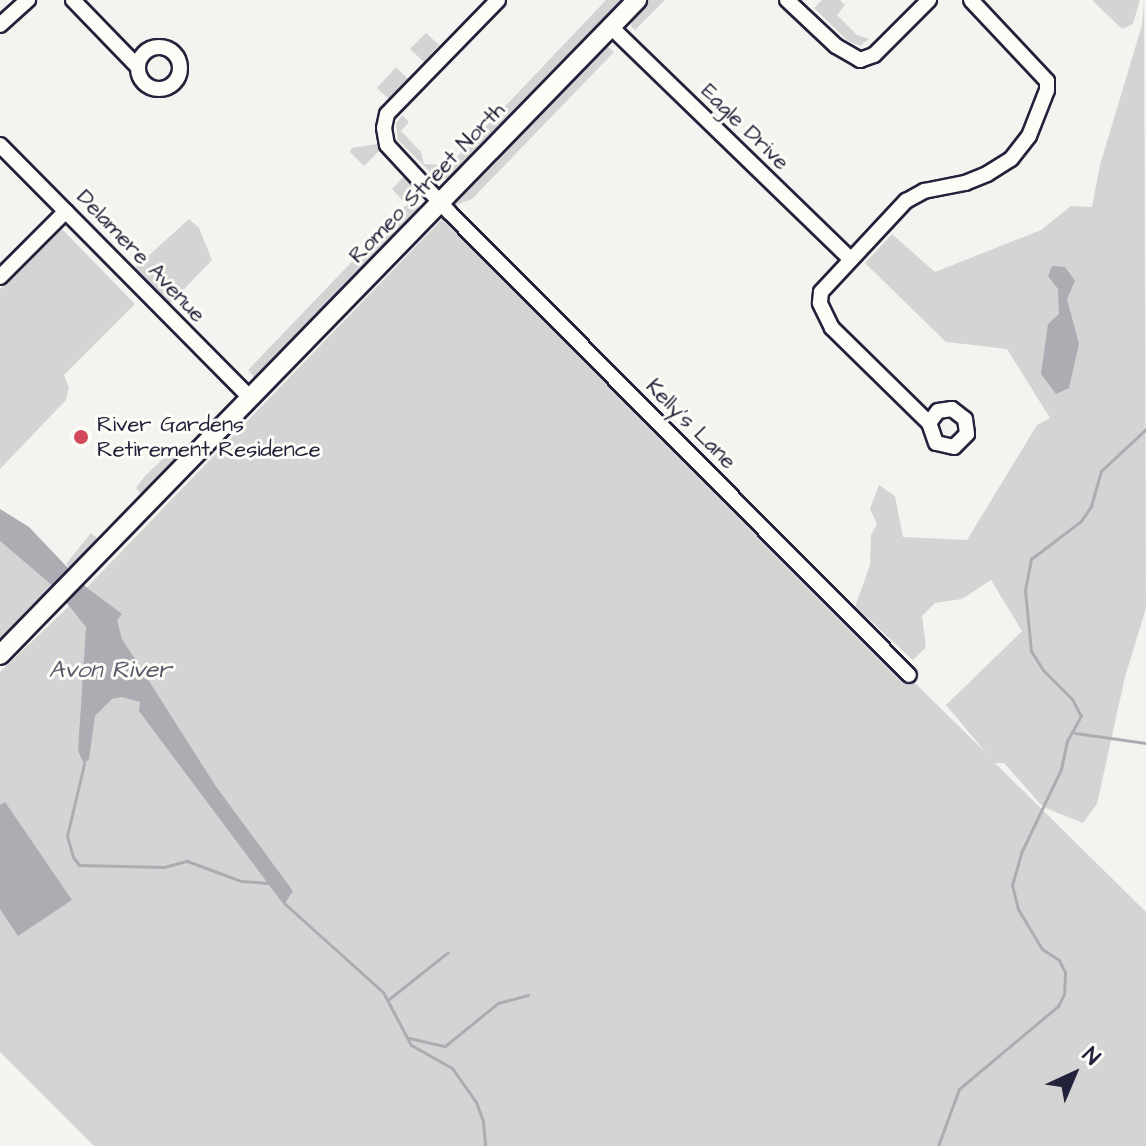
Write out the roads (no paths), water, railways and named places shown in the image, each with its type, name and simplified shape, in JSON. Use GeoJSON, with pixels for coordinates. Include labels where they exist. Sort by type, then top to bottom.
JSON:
{"type":"FeatureCollection","features":[{"type":"Feature","properties":{"kind":"main road","name":"Romeo Street North"},"geometry":{"type":"LineString","coordinates":[[0,655],[637,0]]}},
{"type":"Feature","properties":{"kind":"street"},"geometry":{"type":"LineString","coordinates":[[0,25],[28,0]]}},
{"type":"Feature","properties":{"kind":"street"},"geometry":{"type":"LineString","coordinates":[[73,0],[137,66]]}},
{"type":"Feature","properties":{"kind":"street","name":"Kelly's Lane"},"geometry":{"type":"LineString","coordinates":[[498,0],[387,114],[384,128],[387,145],[441,204],[909,675]]}},
{"type":"Feature","properties":{"kind":"street"},"geometry":{"type":"LineString","coordinates":[[787,0],[836,46],[860,60],[874,55],[929,0]]}},
{"type":"Feature","properties":{"kind":"street"},"geometry":{"type":"LineString","coordinates":[[929,423],[825,316],[821,292],[849,258],[906,201],[924,191],[965,183],[987,174],[1011,159],[1029,136],[1047,90],[1047,81],[971,0]]}},
{"type":"Feature","properties":{"kind":"street","name":"Eagle Drive"},"geometry":{"type":"LineString","coordinates":[[611,27],[849,258]]}},
{"type":"Feature","properties":{"kind":"street","name":"Delamere Avenue"},"geometry":{"type":"LineString","coordinates":[[0,145],[250,398]]}},
{"type":"Feature","properties":{"kind":"street"},"geometry":{"type":"LineString","coordinates":[[0,277],[66,211]]}},
{"type":"Feature","properties":{"kind":"water"},"geometry":{"type":"Polygon","coordinates":[[[1052,266],[1065,267],[1075,281],[1067,299],[1079,344],[1069,388],[1056,394],[1041,374],[1048,324],[1059,314],[1058,289],[1048,276],[1052,266]]]}},
{"type":"Feature","properties":{"kind":"water","name":"Avon River"},"geometry":{"type":"Polygon","coordinates":[[[0,509],[29,527],[86,587],[122,614],[117,620],[122,639],[215,785],[293,891],[284,905],[139,711],[140,702],[122,697],[112,699],[95,716],[89,759],[84,764],[78,751],[86,627],[53,586],[0,541],[0,509]]]}},
{"type":"Feature","properties":{"kind":"water"},"geometry":{"type":"Polygon","coordinates":[[[5,802],[72,900],[18,936],[0,909],[0,805],[5,802]]]}},
{"type":"Feature","properties":{"kind":"waterway"},"geometry":{"type":"LineString","coordinates":[[938,1146],[959,1089],[1058,1006],[1064,994],[1065,972],[1059,960],[1042,949],[1018,909],[1012,885],[1021,853],[1061,769],[1067,741],[1081,716],[1072,699],[1043,670],[1031,651],[1025,590],[1031,559],[1081,521],[1091,506],[1101,471],[1146,429]]}},
{"type":"Feature","properties":{"kind":"waterway"},"geometry":{"type":"LineString","coordinates":[[1075,733],[1146,743]]}},
{"type":"Feature","properties":{"kind":"waterway"},"geometry":{"type":"LineString","coordinates":[[84,764],[67,836],[73,857],[79,865],[164,867],[187,861],[241,881],[268,883]]}},
{"type":"Feature","properties":{"kind":"waterway","name":"Avon River"},"geometry":{"type":"LineString","coordinates":[[284,903],[383,992],[411,1045],[452,1068],[476,1102],[483,1121],[485,1146]]}},
{"type":"Feature","properties":{"kind":"waterway"},"geometry":{"type":"LineString","coordinates":[[389,999],[448,952]]}},
{"type":"Feature","properties":{"kind":"waterway"},"geometry":{"type":"LineString","coordinates":[[409,1038],[445,1046],[498,1003],[528,995]]}},
{"type":"Feature","properties":{"kind":"place","name":"River Gardens Retirement Residence"},"geometry":{"type":"Point","coordinates":[81,437]}}]}
